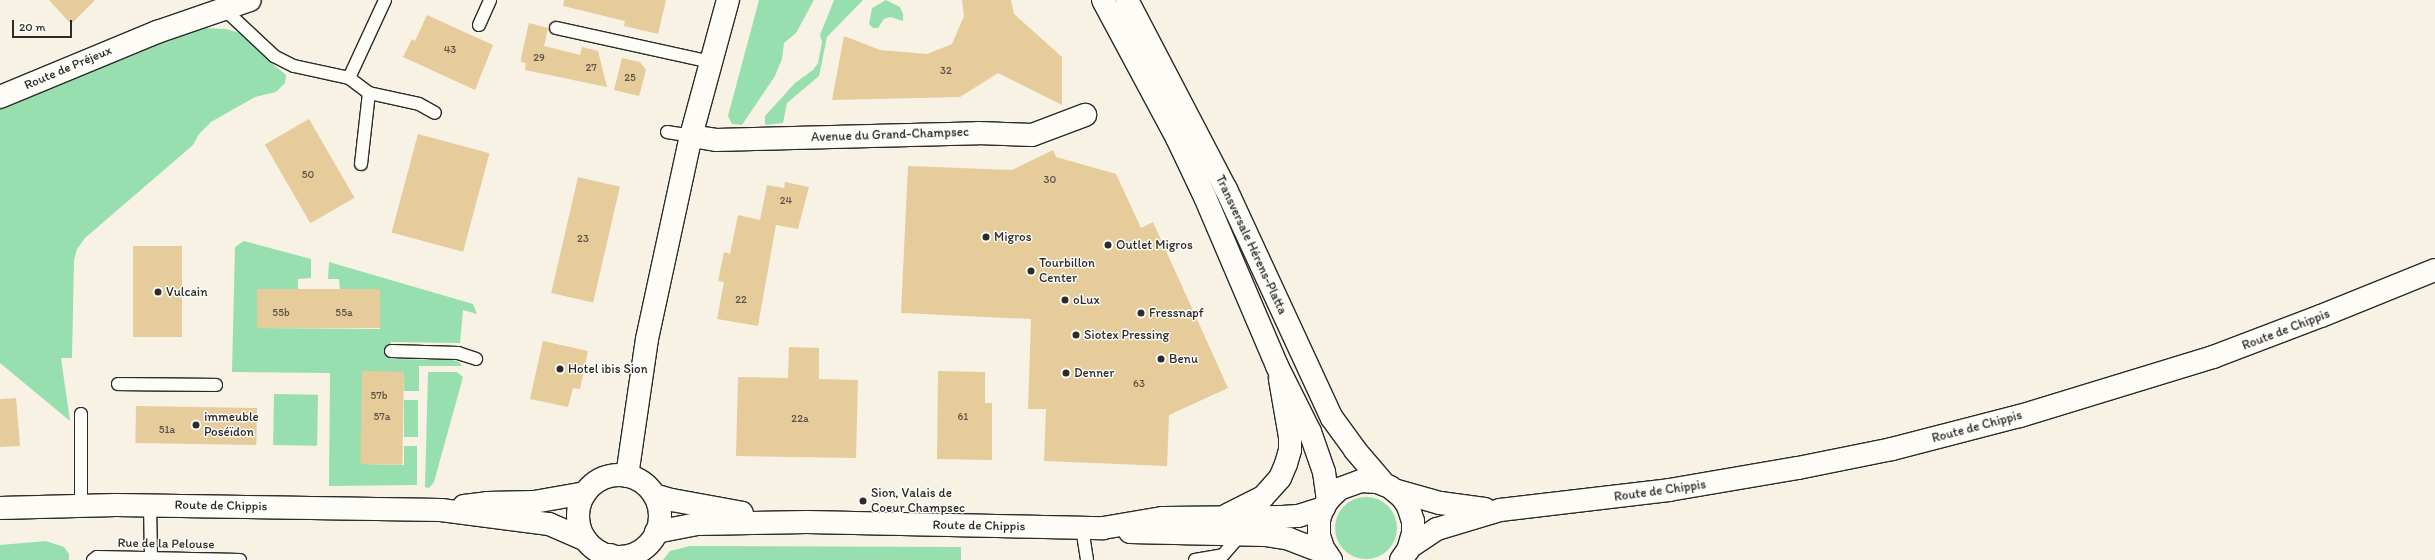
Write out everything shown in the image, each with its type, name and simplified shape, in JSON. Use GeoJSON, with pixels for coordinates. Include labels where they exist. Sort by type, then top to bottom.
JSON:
{"type":"FeatureCollection","features":[{"type":"Feature","properties":{"kind":"street","name":"Route de Préjeux"},"geometry":{"type":"LineString","coordinates":[[0,97],[157,32],[250,0]]}},
{"type":"Feature","properties":{"kind":"street"},"geometry":{"type":"LineString","coordinates":[[627,476],[647,339],[691,136],[728,0]]}},
{"type":"Feature","properties":{"kind":"street","name":"Transversale Hérens-Platta"},"geometry":{"type":"LineString","coordinates":[[1103,0],[1177,138],[1277,366],[1310,432],[1324,472],[1326,504]]}},
{"type":"Feature","properties":{"kind":"street","name":"Transversale Hérens-Platta"},"geometry":{"type":"LineString","coordinates":[[1126,0],[1226,189],[1332,418],[1389,487],[1405,501],[1412,516],[1413,533],[1403,557]]}},
{"type":"Feature","properties":{"kind":"street","name":"Avenue du Grand-Champsec"},"geometry":{"type":"LineString","coordinates":[[691,136],[716,140],[978,133],[1032,135],[1085,114]]}},
{"type":"Feature","properties":{"kind":"street","name":"Route de Chippis"},"geometry":{"type":"LineString","coordinates":[[1403,557],[1437,529],[1500,510],[1635,495],[1723,481],[1892,449],[1966,431],[2076,401],[2213,357],[2322,316],[2435,270]]}},
{"type":"Feature","properties":{"kind":"street"},"geometry":{"type":"LineString","coordinates":[[1222,517],[1262,497],[1280,478],[1286,464],[1290,450],[1290,432],[1277,366]]}},
{"type":"Feature","properties":{"kind":"street"},"geometry":{"type":"LineString","coordinates":[[627,476],[645,484],[654,495],[660,514],[656,532],[648,544],[637,552],[610,558],[586,540],[580,529],[578,516],[580,504],[590,486],[604,478],[627,476]]}},
{"type":"Feature","properties":{"kind":"street","name":"Route de Chippis"},"geometry":{"type":"LineString","coordinates":[[1093,528],[1163,518],[1298,516],[1326,504],[1339,489],[1354,483],[1369,481],[1440,503],[1500,510]]}},
{"type":"Feature","properties":{"kind":"street","name":"Route de Chippis"},"geometry":{"type":"LineString","coordinates":[[441,510],[487,503],[534,502],[585,493]]}},
{"type":"Feature","properties":{"kind":"street","name":"Route de Chippis"},"geometry":{"type":"LineString","coordinates":[[654,495],[691,504],[807,522]]}},
{"type":"Feature","properties":{"kind":"street"},"geometry":{"type":"LineString","coordinates":[[1326,504],[1319,530],[1328,556]]}},
{"type":"Feature","properties":{"kind":"street","name":"Route de Chippis"},"geometry":{"type":"LineString","coordinates":[[0,508],[81,505],[150,505],[441,510],[548,524],[586,540]]}},
{"type":"Feature","properties":{"kind":"street","name":"Route de Chippis"},"geometry":{"type":"LineString","coordinates":[[656,532],[697,524],[807,522],[1093,528],[1125,532],[1242,534],[1277,537],[1328,556]]}},
{"type":"Feature","properties":{"kind":"lane"},"geometry":{"type":"LineString","coordinates":[[349,78],[385,0]]}},
{"type":"Feature","properties":{"kind":"lane"},"geometry":{"type":"LineString","coordinates":[[479,25],[490,0]]}},
{"type":"Feature","properties":{"kind":"lane"},"geometry":{"type":"LineString","coordinates":[[224,9],[274,56],[294,66],[349,78],[369,92],[419,104],[435,113]]}},
{"type":"Feature","properties":{"kind":"lane"},"geometry":{"type":"LineString","coordinates":[[556,28],[710,62]]}},
{"type":"Feature","properties":{"kind":"lane"},"geometry":{"type":"LineString","coordinates":[[362,164],[369,92]]}},
{"type":"Feature","properties":{"kind":"lane"},"geometry":{"type":"LineString","coordinates":[[667,132],[691,136]]}},
{"type":"Feature","properties":{"kind":"lane"},"geometry":{"type":"LineString","coordinates":[[391,351],[458,353],[476,359]]}},
{"type":"Feature","properties":{"kind":"lane"},"geometry":{"type":"LineString","coordinates":[[118,384],[216,385]]}},
{"type":"Feature","properties":{"kind":"lane"},"geometry":{"type":"LineString","coordinates":[[81,414],[81,505]]}},
{"type":"Feature","properties":{"kind":"lane"},"geometry":{"type":"LineString","coordinates":[[150,505],[151,558]]}},
{"type":"Feature","properties":{"kind":"lane"},"geometry":{"type":"LineString","coordinates":[[1087,560],[1093,528]]}},
{"type":"Feature","properties":{"kind":"lane"},"geometry":{"type":"LineString","coordinates":[[1195,560],[1223,555],[1242,534]]}},
{"type":"Feature","properties":{"kind":"lane","name":"Rue de la Pelouse"},"geometry":{"type":"LineString","coordinates":[[93,560],[96,557],[240,560]]}},
{"type":"Feature","properties":{"kind":"green space"},"geometry":{"type":"Polygon","coordinates":[[[759,0],[814,0],[796,33],[784,43],[782,59],[775,76],[742,125],[732,124],[728,116],[759,0]]]}},
{"type":"Feature","properties":{"kind":"green space"},"geometry":{"type":"Polygon","coordinates":[[[834,0],[863,0],[827,37],[819,76],[787,103],[783,123],[765,125],[765,116],[795,83],[813,70],[818,63],[822,42],[820,35],[834,0]]]}},
{"type":"Feature","properties":{"kind":"green space"},"geometry":{"type":"Polygon","coordinates":[[[886,0],[900,7],[903,14],[903,21],[890,17],[884,19],[878,28],[873,28],[869,24],[872,8],[886,0]]]}},
{"type":"Feature","properties":{"kind":"green space"},"geometry":{"type":"Polygon","coordinates":[[[204,28],[226,29],[243,34],[286,75],[285,83],[276,92],[255,97],[211,122],[199,134],[193,145],[85,238],[77,249],[74,260],[72,358],[61,358],[70,421],[0,363],[0,107],[173,33],[204,28]]]}},
{"type":"Feature","properties":{"kind":"green space"},"geometry":{"type":"Polygon","coordinates":[[[244,241],[311,259],[311,278],[298,279],[298,289],[257,289],[257,328],[380,329],[380,291],[340,290],[339,279],[328,279],[329,262],[473,304],[477,314],[463,310],[460,343],[391,342],[391,359],[453,360],[459,362],[462,366],[419,366],[419,391],[404,391],[404,372],[362,372],[362,464],[404,465],[404,446],[417,446],[417,485],[329,486],[330,373],[232,372],[235,247],[244,241]]]}},
{"type":"Feature","properties":{"kind":"green space"},"geometry":{"type":"Polygon","coordinates":[[[428,372],[457,372],[463,377],[434,482],[429,488],[425,487],[428,372]]]}},
{"type":"Feature","properties":{"kind":"green space"},"geometry":{"type":"Polygon","coordinates":[[[274,394],[318,395],[317,446],[273,445],[274,394]]]}},
{"type":"Feature","properties":{"kind":"green space"},"geometry":{"type":"Polygon","coordinates":[[[404,400],[418,400],[418,437],[404,437],[404,400]]]}},
{"type":"Feature","properties":{"kind":"green space"},"geometry":{"type":"Polygon","coordinates":[[[1360,497],[1372,497],[1388,506],[1395,516],[1397,528],[1395,540],[1388,550],[1372,559],[1360,559],[1349,554],[1340,545],[1335,534],[1335,522],[1340,511],[1349,502],[1360,497]]]}},
{"type":"Feature","properties":{"kind":"green space"},"geometry":{"type":"Polygon","coordinates":[[[46,541],[64,547],[69,554],[69,560],[0,560],[0,545],[46,541]]]}},
{"type":"Feature","properties":{"kind":"green space"},"geometry":{"type":"Polygon","coordinates":[[[690,546],[961,547],[961,560],[663,560],[670,551],[690,546]]]}},
{"type":"Feature","properties":{"kind":"building"},"geometry":{"type":"Polygon","coordinates":[[[49,0],[95,0],[71,24],[49,0]]]}},
{"type":"Feature","properties":{"kind":"building"},"geometry":{"type":"Polygon","coordinates":[[[564,0],[666,0],[658,34],[624,26],[625,21],[563,6],[564,0]]]}},
{"type":"Feature","properties":{"kind":"building"},"geometry":{"type":"Polygon","coordinates":[[[962,0],[1011,0],[1014,14],[1062,57],[1062,105],[998,73],[960,97],[832,100],[844,36],[880,50],[927,54],[952,44],[964,16],[962,0]]]}},
{"type":"Feature","properties":{"kind":"building"},"geometry":{"type":"Polygon","coordinates":[[[427,15],[493,45],[475,90],[403,57],[412,39],[415,41],[427,15]]]}},
{"type":"Feature","properties":{"kind":"building"},"geometry":{"type":"Polygon","coordinates":[[[529,23],[548,28],[544,46],[580,55],[582,47],[598,51],[607,87],[525,70],[526,63],[521,62],[521,58],[529,23]]]}},
{"type":"Feature","properties":{"kind":"building"},"geometry":{"type":"Polygon","coordinates":[[[622,58],[640,62],[646,70],[639,96],[614,90],[622,58]]]}},
{"type":"Feature","properties":{"kind":"building"},"geometry":{"type":"Polygon","coordinates":[[[309,119],[354,198],[310,223],[265,144],[309,119]]]}},
{"type":"Feature","properties":{"kind":"building"},"geometry":{"type":"Polygon","coordinates":[[[418,134],[489,153],[463,252],[392,233],[418,134]]]}},
{"type":"Feature","properties":{"kind":"building","name":"Tourbillon Center"},"geometry":{"type":"Polygon","coordinates":[[[1053,150],[1056,157],[1116,174],[1141,228],[1153,222],[1228,388],[1169,415],[1167,466],[1044,461],[1046,409],[1028,409],[1031,319],[901,313],[908,166],[1012,170],[1053,150]]]}},
{"type":"Feature","properties":{"kind":"building"},"geometry":{"type":"Polygon","coordinates":[[[578,177],[620,187],[593,303],[551,293],[578,177]]]}},
{"type":"Feature","properties":{"kind":"building"},"geometry":{"type":"Polygon","coordinates":[[[785,182],[809,187],[798,229],[776,225],[758,326],[717,319],[724,282],[718,281],[724,252],[730,254],[738,215],[760,220],[767,185],[784,188],[785,182]]]}},
{"type":"Feature","properties":{"kind":"building","name":"Vulcain"},"geometry":{"type":"Polygon","coordinates":[[[133,246],[182,246],[182,337],[133,337],[133,246]]]}},
{"type":"Feature","properties":{"kind":"building"},"geometry":{"type":"Polygon","coordinates":[[[257,289],[380,289],[380,328],[257,328],[257,289]]]}},
{"type":"Feature","properties":{"kind":"building","name":"Hotel ibis Sion"},"geometry":{"type":"Polygon","coordinates":[[[543,341],[588,351],[580,389],[573,388],[568,407],[530,399],[543,341]]]}},
{"type":"Feature","properties":{"kind":"building"},"geometry":{"type":"Polygon","coordinates":[[[789,347],[819,348],[819,379],[858,380],[856,458],[736,456],[738,377],[788,378],[789,347]]]}},
{"type":"Feature","properties":{"kind":"building"},"geometry":{"type":"Polygon","coordinates":[[[362,371],[404,372],[402,465],[360,464],[362,371]]]}},
{"type":"Feature","properties":{"kind":"building"},"geometry":{"type":"Polygon","coordinates":[[[938,371],[985,372],[985,403],[992,403],[992,460],[937,459],[938,371]]]}},
{"type":"Feature","properties":{"kind":"building"},"geometry":{"type":"Polygon","coordinates":[[[16,398],[20,446],[0,447],[0,399],[16,398]]]}},
{"type":"Feature","properties":{"kind":"building","name":"immeuble Poséïdon"},"geometry":{"type":"Polygon","coordinates":[[[136,406],[257,408],[256,445],[135,443],[136,406]]]}},
{"type":"Feature","properties":{"kind":"place","name":"Migros"},"geometry":{"type":"Point","coordinates":[986,237]}},
{"type":"Feature","properties":{"kind":"place","name":"Outlet Migros"},"geometry":{"type":"Point","coordinates":[1108,245]}},
{"type":"Feature","properties":{"kind":"place","name":"Tourbillon Center"},"geometry":{"type":"Point","coordinates":[1031,271]}},
{"type":"Feature","properties":{"kind":"place","name":"Vulcain"},"geometry":{"type":"Point","coordinates":[158,292]}},
{"type":"Feature","properties":{"kind":"place","name":"oLux"},"geometry":{"type":"Point","coordinates":[1065,300]}},
{"type":"Feature","properties":{"kind":"place","name":"Fressnapf"},"geometry":{"type":"Point","coordinates":[1141,313]}},
{"type":"Feature","properties":{"kind":"place","name":"Siotex Pressing"},"geometry":{"type":"Point","coordinates":[1076,335]}},
{"type":"Feature","properties":{"kind":"place","name":"Benu"},"geometry":{"type":"Point","coordinates":[1161,359]}},
{"type":"Feature","properties":{"kind":"place","name":"Hotel ibis Sion"},"geometry":{"type":"Point","coordinates":[560,369]}},
{"type":"Feature","properties":{"kind":"place","name":"Denner"},"geometry":{"type":"Point","coordinates":[1066,373]}},
{"type":"Feature","properties":{"kind":"place","name":"immeuble Poséïdon"},"geometry":{"type":"Point","coordinates":[196,425]}},
{"type":"Feature","properties":{"kind":"place","name":"Sion, Valais de Coeur Champsec"},"geometry":{"type":"Point","coordinates":[863,501]}}]}
